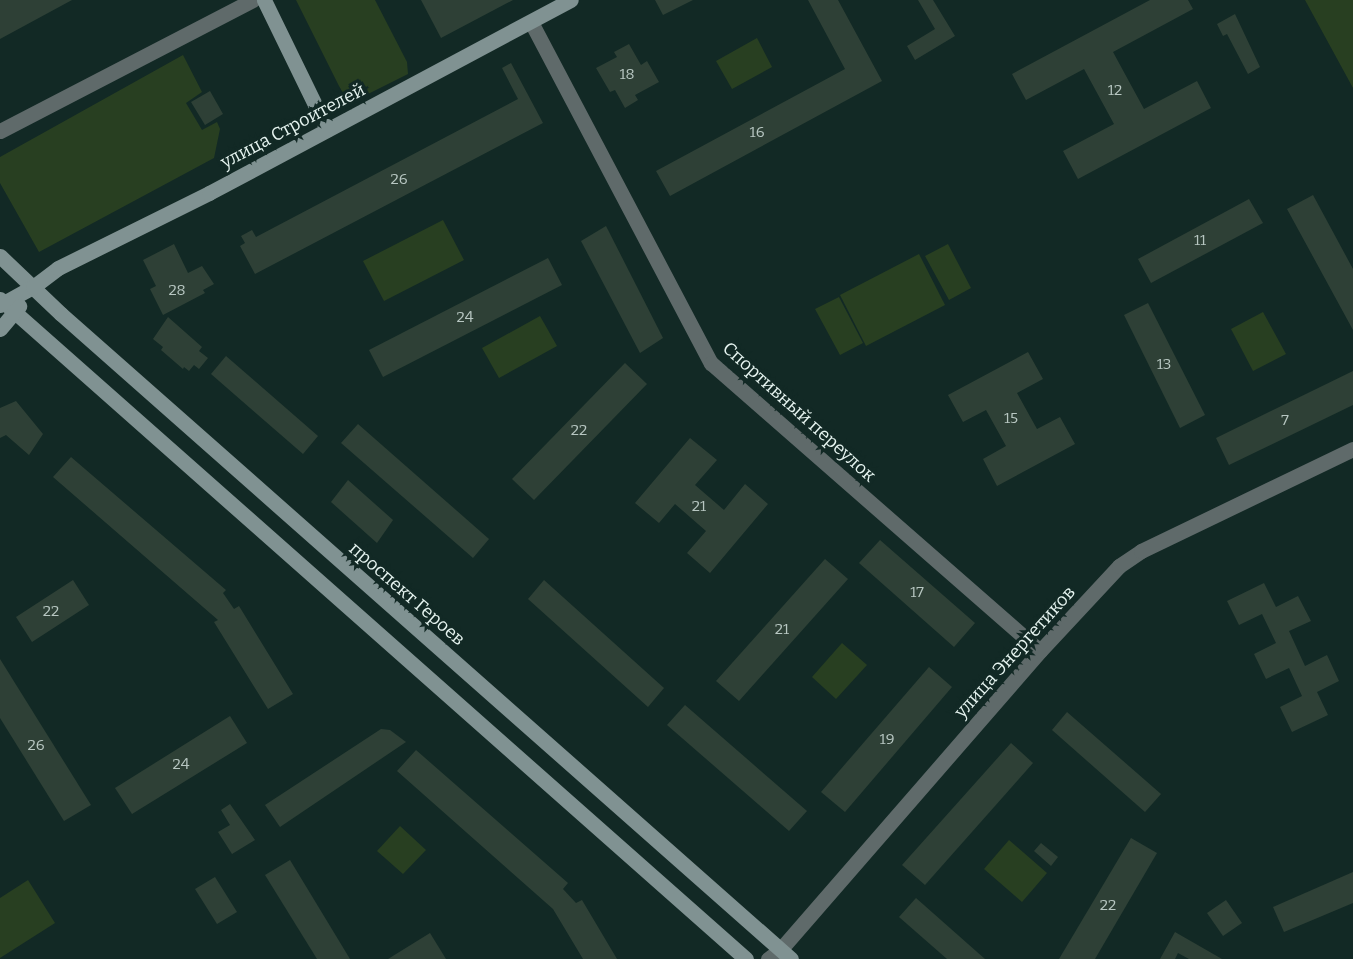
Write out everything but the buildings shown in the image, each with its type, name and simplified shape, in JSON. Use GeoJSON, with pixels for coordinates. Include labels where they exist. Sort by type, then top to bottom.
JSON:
{"type":"FeatureCollection","features":[{"type":"Feature","properties":{"kind":"main road"},"geometry":{"type":"LineString","coordinates":[[264,0],[327,129]]}},
{"type":"Feature","properties":{"kind":"main road","name":"улица Строителей"},"geometry":{"type":"LineString","coordinates":[[0,329],[4,305],[58,268],[208,193],[571,0]]}},
{"type":"Feature","properties":{"kind":"main road","name":"проспект Героев"},"geometry":{"type":"LineString","coordinates":[[0,256],[780,956]]}},
{"type":"Feature","properties":{"kind":"main road"},"geometry":{"type":"LineString","coordinates":[[4,305],[746,959]]}},
{"type":"Feature","properties":{"kind":"street"},"geometry":{"type":"LineString","coordinates":[[0,131],[253,0]]}},
{"type":"Feature","properties":{"kind":"street","name":"Спортивный переулок"},"geometry":{"type":"LineString","coordinates":[[531,22],[711,363],[1040,651]]}},
{"type":"Feature","properties":{"kind":"street","name":"улица Энергетиков"},"geometry":{"type":"LineString","coordinates":[[780,956],[1040,651],[1119,566],[1134,556],[1353,449]]}},
{"type":"Feature","properties":{"kind":"green space"},"geometry":{"type":"Polygon","coordinates":[[[296,0],[375,0],[407,62],[408,74],[348,104],[296,0]]]}},
{"type":"Feature","properties":{"kind":"green space"},"geometry":{"type":"Polygon","coordinates":[[[1305,0],[1353,0],[1353,88],[1305,0]]]}},
{"type":"Feature","properties":{"kind":"green space"},"geometry":{"type":"Polygon","coordinates":[[[757,38],[772,67],[732,89],[716,61],[757,38]]]}},
{"type":"Feature","properties":{"kind":"green space"},"geometry":{"type":"Polygon","coordinates":[[[183,55],[202,92],[186,103],[202,130],[217,122],[220,129],[214,158],[39,252],[0,183],[0,157],[183,55]]]}},
{"type":"Feature","properties":{"kind":"green space"},"geometry":{"type":"Polygon","coordinates":[[[443,220],[464,260],[384,301],[363,261],[443,220]]]}},
{"type":"Feature","properties":{"kind":"green space"},"geometry":{"type":"Polygon","coordinates":[[[948,244],[971,288],[949,300],[925,256],[948,244]]]}},
{"type":"Feature","properties":{"kind":"green space"},"geometry":{"type":"Polygon","coordinates":[[[919,254],[945,305],[866,346],[840,295],[919,254]]]}},
{"type":"Feature","properties":{"kind":"green space"},"geometry":{"type":"Polygon","coordinates":[[[839,297],[863,343],[840,355],[815,309],[839,297]]]}},
{"type":"Feature","properties":{"kind":"green space"},"geometry":{"type":"Polygon","coordinates":[[[1263,312],[1286,354],[1253,371],[1231,329],[1263,312]]]}},
{"type":"Feature","properties":{"kind":"green space"},"geometry":{"type":"Polygon","coordinates":[[[540,316],[557,346],[499,378],[482,348],[540,316]]]}},
{"type":"Feature","properties":{"kind":"green space"},"geometry":{"type":"Polygon","coordinates":[[[842,643],[867,665],[836,699],[812,677],[842,643]]]}},
{"type":"Feature","properties":{"kind":"green space"},"geometry":{"type":"Polygon","coordinates":[[[400,826],[426,850],[403,874],[377,851],[400,826]]]}},
{"type":"Feature","properties":{"kind":"green space"},"geometry":{"type":"Polygon","coordinates":[[[1009,840],[1047,873],[1022,902],[984,869],[1009,840]]]}},
{"type":"Feature","properties":{"kind":"green space"},"geometry":{"type":"Polygon","coordinates":[[[28,880],[55,923],[0,958],[0,898],[28,880]]]}}]}
